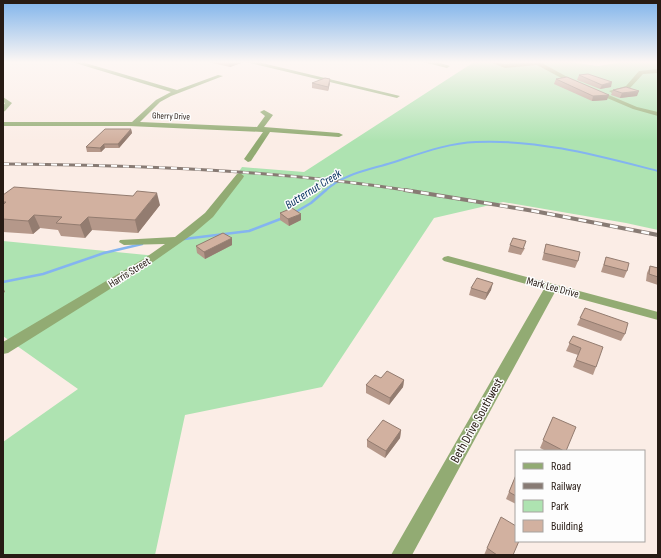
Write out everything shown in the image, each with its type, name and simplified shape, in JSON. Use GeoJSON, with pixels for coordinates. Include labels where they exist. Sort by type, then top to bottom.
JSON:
{"type":"FeatureCollection","features":[{"type":"Feature","properties":{"kind":"street"},"geometry":{"type":"LineString","coordinates":[[164,88],[178,92]]}},
{"type":"Feature","properties":{"kind":"street"},"geometry":{"type":"LineString","coordinates":[[134,124],[158,100],[188,88]]}},
{"type":"Feature","properties":{"kind":"street"},"geometry":{"type":"LineString","coordinates":[[363,88],[397,96]]}},
{"type":"Feature","properties":{"kind":"street"},"geometry":{"type":"LineString","coordinates":[[589,88],[635,108],[658,114]]}},
{"type":"Feature","properties":{"kind":"street"},"geometry":{"type":"LineString","coordinates":[[599,93],[625,88]]}},
{"type":"Feature","properties":{"kind":"street"},"geometry":{"type":"LineString","coordinates":[[3,99],[9,103],[3,110]]}},
{"type":"Feature","properties":{"kind":"street"},"geometry":{"type":"LineString","coordinates":[[248,159],[264,129],[269,115],[264,112]]}},
{"type":"Feature","properties":{"kind":"street","name":"Gherry Drive"},"geometry":{"type":"LineString","coordinates":[[3,124],[134,124],[264,129],[339,135]]}},
{"type":"Feature","properties":{"kind":"street","name":"Harris Street"},"geometry":{"type":"LineString","coordinates":[[3,349],[149,260],[177,240],[209,214],[240,176]]}},
{"type":"Feature","properties":{"kind":"street"},"geometry":{"type":"LineString","coordinates":[[124,242],[177,240]]}},
{"type":"Feature","properties":{"kind":"street","name":"Mark Lee Drive"},"geometry":{"type":"LineString","coordinates":[[448,259],[658,316]]}},
{"type":"Feature","properties":{"kind":"street","name":"Beth Drive Southwest"},"geometry":{"type":"LineString","coordinates":[[401,555],[552,286]]}},
{"type":"Feature","properties":{"kind":"green space"},"geometry":{"type":"Polygon","coordinates":[[[434,88],[658,88],[658,230],[503,202],[434,218],[322,387],[185,415],[155,555],[3,555],[3,442],[78,389],[3,336],[3,241],[157,256],[220,200],[242,167],[304,172],[434,88]]]}},
{"type":"Feature","properties":{"kind":"building"},"geometry":{"type":"Polygon","coordinates":[[[576,88],[593,88],[609,95],[593,96],[576,88]]]}},
{"type":"Feature","properties":{"kind":"building"},"geometry":{"type":"Polygon","coordinates":[[[629,88],[639,91],[622,93],[613,90],[629,88]]]}},
{"type":"Feature","properties":{"kind":"building"},"geometry":{"type":"Polygon","coordinates":[[[105,129],[131,129],[118,144],[104,144],[100,148],[86,147],[105,129]]]}},
{"type":"Feature","properties":{"kind":"building"},"geometry":{"type":"Polygon","coordinates":[[[14,187],[133,196],[137,191],[157,193],[135,220],[88,217],[80,225],[56,223],[62,217],[34,215],[28,221],[3,219],[3,205],[6,202],[3,202],[3,195],[14,187]]]}},
{"type":"Feature","properties":{"kind":"building"},"geometry":{"type":"Polygon","coordinates":[[[292,208],[301,214],[288,219],[280,213],[292,208]]]}},
{"type":"Feature","properties":{"kind":"building"},"geometry":{"type":"Polygon","coordinates":[[[223,233],[232,238],[204,252],[196,246],[223,233]]]}},
{"type":"Feature","properties":{"kind":"building"},"geometry":{"type":"Polygon","coordinates":[[[513,238],[526,241],[523,249],[510,245],[513,238]]]}},
{"type":"Feature","properties":{"kind":"building"},"geometry":{"type":"Polygon","coordinates":[[[546,244],[580,252],[578,261],[544,253],[546,244]]]}},
{"type":"Feature","properties":{"kind":"building"},"geometry":{"type":"Polygon","coordinates":[[[606,257],[629,263],[627,271],[604,265],[606,257]]]}},
{"type":"Feature","properties":{"kind":"building"},"geometry":{"type":"Polygon","coordinates":[[[650,266],[658,268],[658,277],[649,274],[650,266]]]}},
{"type":"Feature","properties":{"kind":"building"},"geometry":{"type":"Polygon","coordinates":[[[477,278],[493,283],[487,293],[471,288],[477,278]]]}},
{"type":"Feature","properties":{"kind":"building"},"geometry":{"type":"Polygon","coordinates":[[[585,308],[628,323],[625,334],[580,318],[585,308]]]}},
{"type":"Feature","properties":{"kind":"building"},"geometry":{"type":"Polygon","coordinates":[[[573,336],[603,347],[596,367],[576,360],[581,348],[569,343],[573,336]]]}},
{"type":"Feature","properties":{"kind":"building"},"geometry":{"type":"Polygon","coordinates":[[[387,371],[404,380],[390,398],[366,385],[375,375],[381,378],[387,371]]]}},
{"type":"Feature","properties":{"kind":"building"},"geometry":{"type":"Polygon","coordinates":[[[553,417],[576,427],[566,450],[562,450],[543,440],[553,417]]]}},
{"type":"Feature","properties":{"kind":"building"},"geometry":{"type":"Polygon","coordinates":[[[383,420],[401,430],[386,451],[367,440],[383,420]]]}},
{"type":"Feature","properties":{"kind":"building"},"geometry":{"type":"Polygon","coordinates":[[[515,477],[515,495],[509,492],[515,477]]]}},
{"type":"Feature","properties":{"kind":"building"},"geometry":{"type":"Polygon","coordinates":[[[501,517],[515,525],[515,542],[519,542],[513,555],[497,555],[487,548],[501,517]]]}},
{"type":"Feature","properties":{"kind":"waterway","name":"Butternut Creek"},"geometry":{"type":"LineString","coordinates":[[325,191],[340,180],[356,173],[454,144],[476,142],[522,143],[545,146],[591,154],[658,171]]}},
{"type":"Feature","properties":{"kind":"waterway","name":"Butternut Creek"},"geometry":{"type":"LineString","coordinates":[[294,213],[311,203],[326,190]]}},
{"type":"Feature","properties":{"kind":"waterway","name":"Butternut Creek"},"geometry":{"type":"LineString","coordinates":[[184,239],[249,231],[283,218]]}},
{"type":"Feature","properties":{"kind":"waterway","name":"Butternut Creek"},"geometry":{"type":"LineString","coordinates":[[3,282],[43,274],[104,253],[142,244]]}},
{"type":"Feature","properties":{"kind":"railway"},"geometry":{"type":"LineString","coordinates":[[3,164],[157,167],[259,173],[407,190]]}},
{"type":"Feature","properties":{"kind":"railway"},"geometry":{"type":"LineString","coordinates":[[407,190],[412,191]]}},
{"type":"Feature","properties":{"kind":"railway"},"geometry":{"type":"LineString","coordinates":[[407,190],[534,211],[658,235]]}}]}
